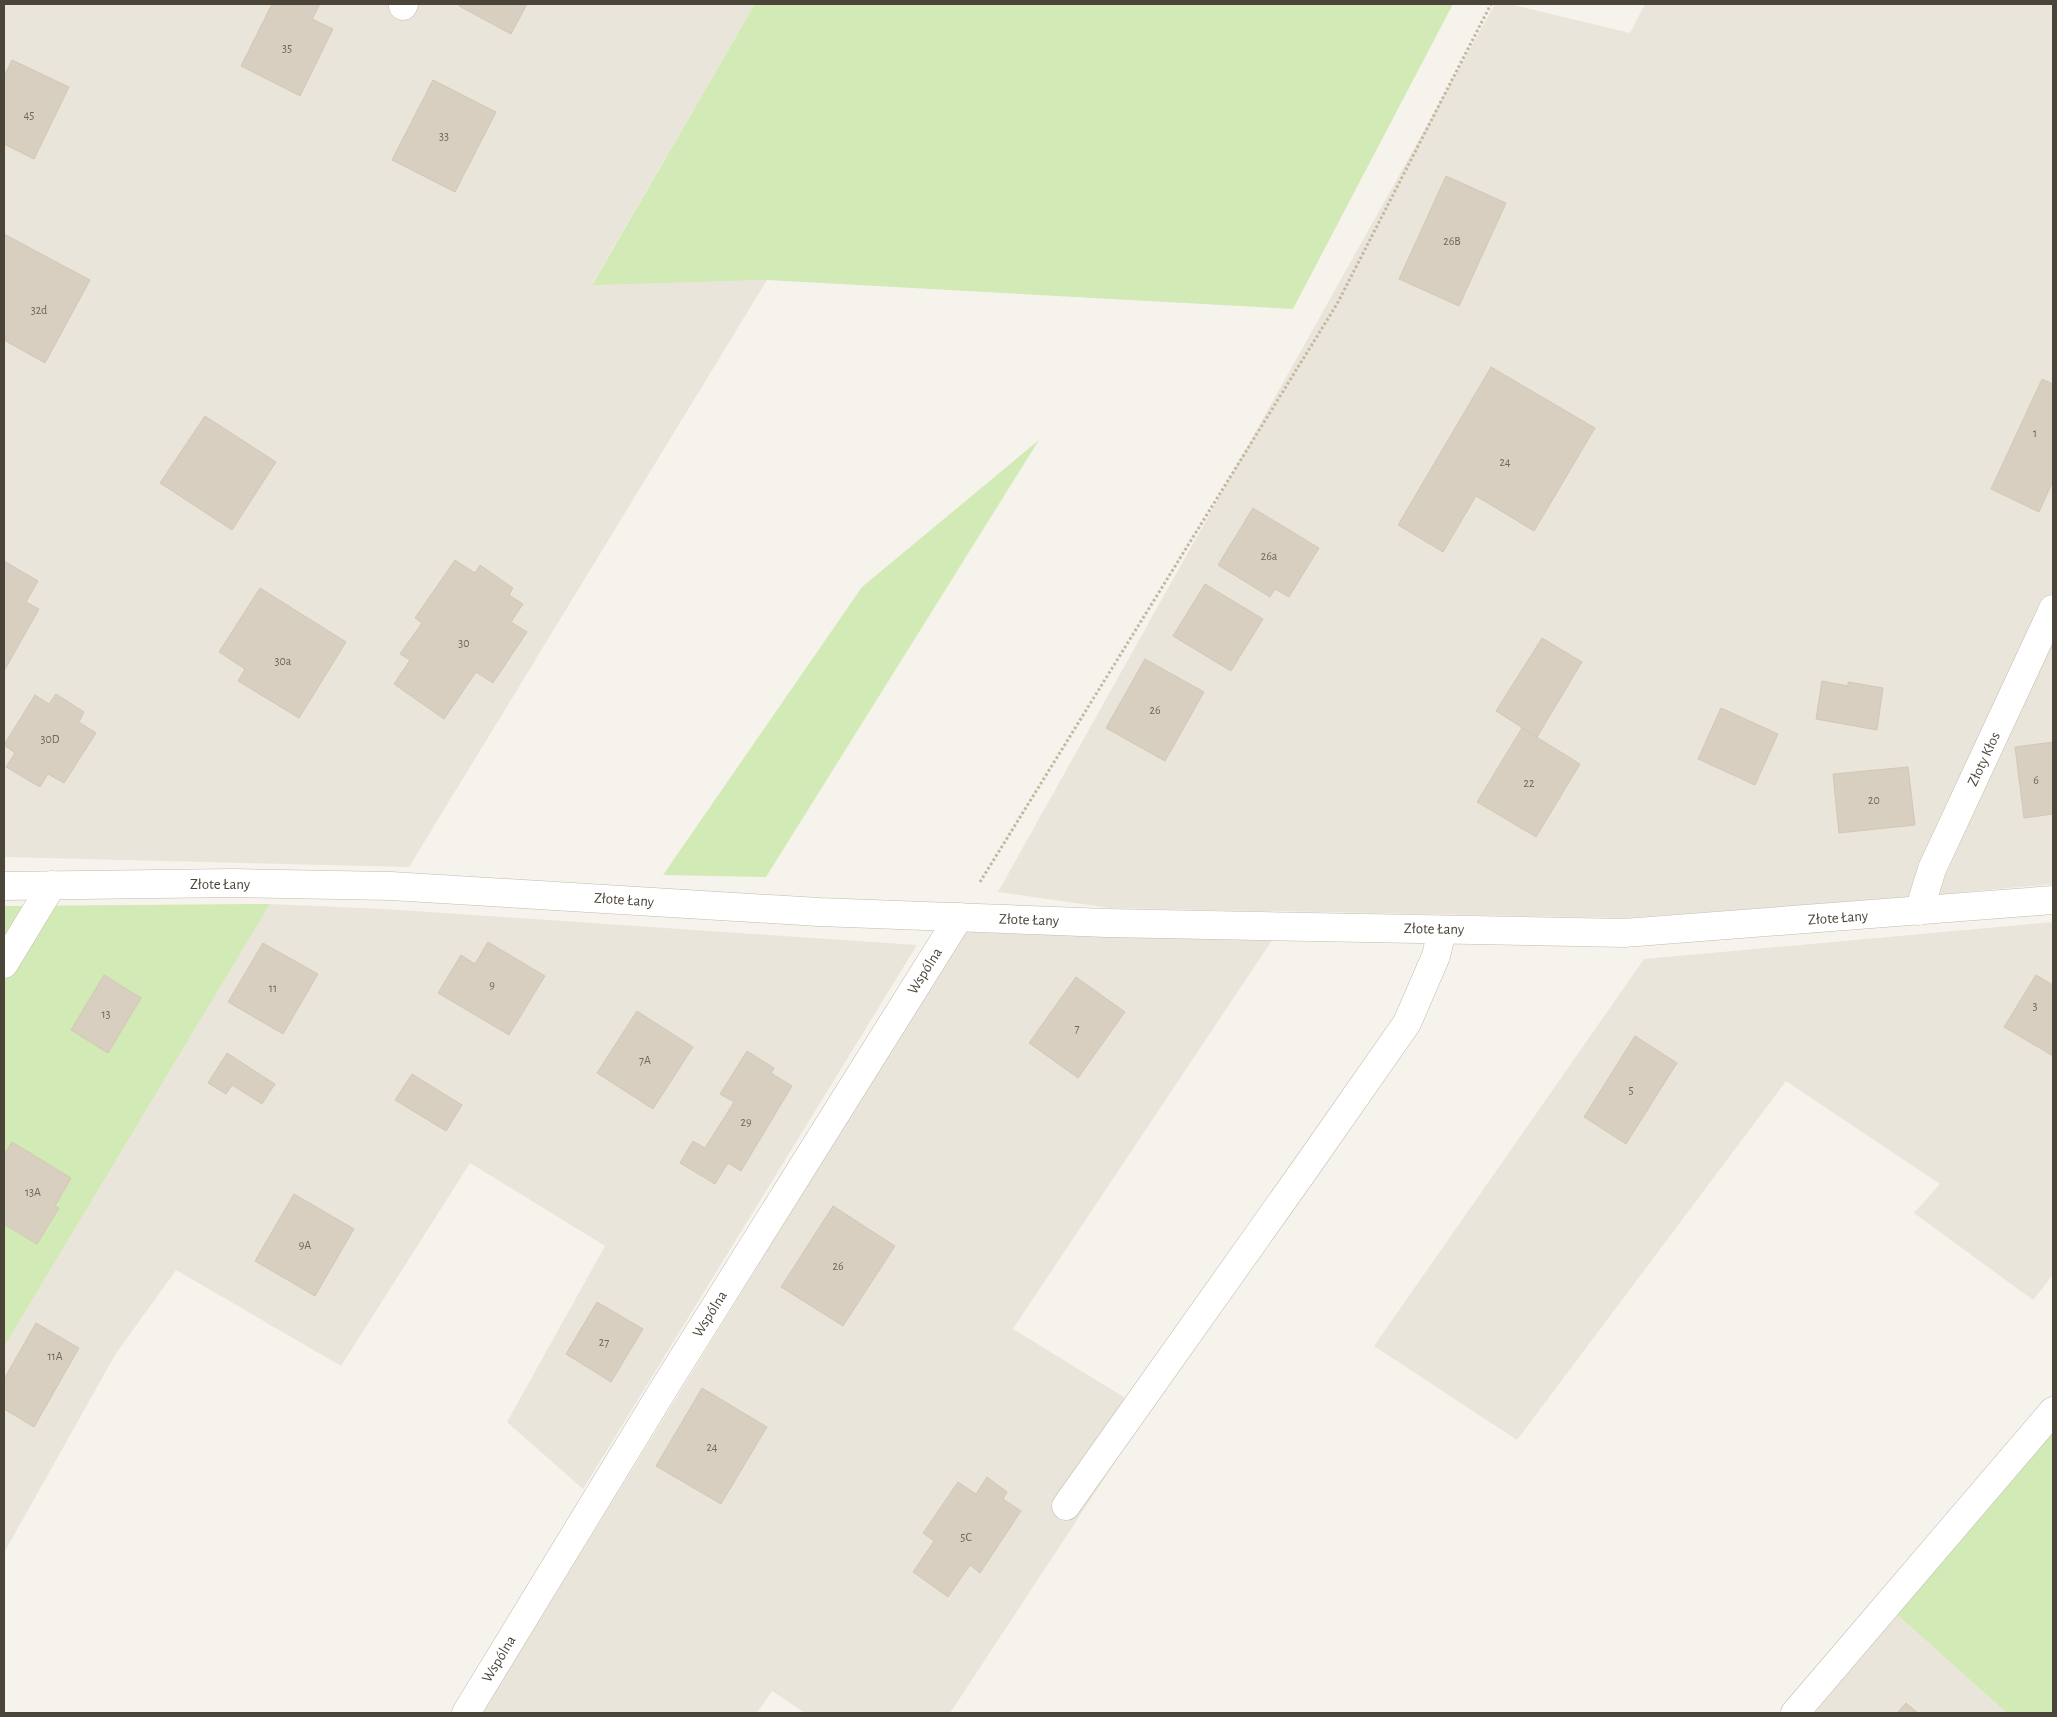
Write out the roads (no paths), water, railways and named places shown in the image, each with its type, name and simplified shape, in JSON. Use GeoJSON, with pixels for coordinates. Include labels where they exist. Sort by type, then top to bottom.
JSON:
{"type":"FeatureCollection","features":[{"type":"Feature","properties":{"kind":"street","name":"Złoty Kłos"},"geometry":{"type":"LineString","coordinates":[[1919,911],[1932,869],[2053,610]]}},
{"type":"Feature","properties":{"kind":"street","name":"Złote Łany"},"geometry":{"type":"LineString","coordinates":[[4,886],[234,883],[391,886],[819,912],[1107,923],[1624,933],[2053,900]]}},
{"type":"Feature","properties":{"kind":"street"},"geometry":{"type":"LineString","coordinates":[[4,964],[52,885]]}},
{"type":"Feature","properties":{"kind":"street","name":"Wspólna"},"geometry":{"type":"LineString","coordinates":[[466,1713],[666,1385],[959,917]]}},
{"type":"Feature","properties":{"kind":"street"},"geometry":{"type":"LineString","coordinates":[[1066,1506],[1306,1169],[1407,1022],[1436,956],[1442,930]]}},
{"type":"Feature","properties":{"kind":"street"},"geometry":{"type":"LineString","coordinates":[[1795,1713],[2053,1411]]}}]}
